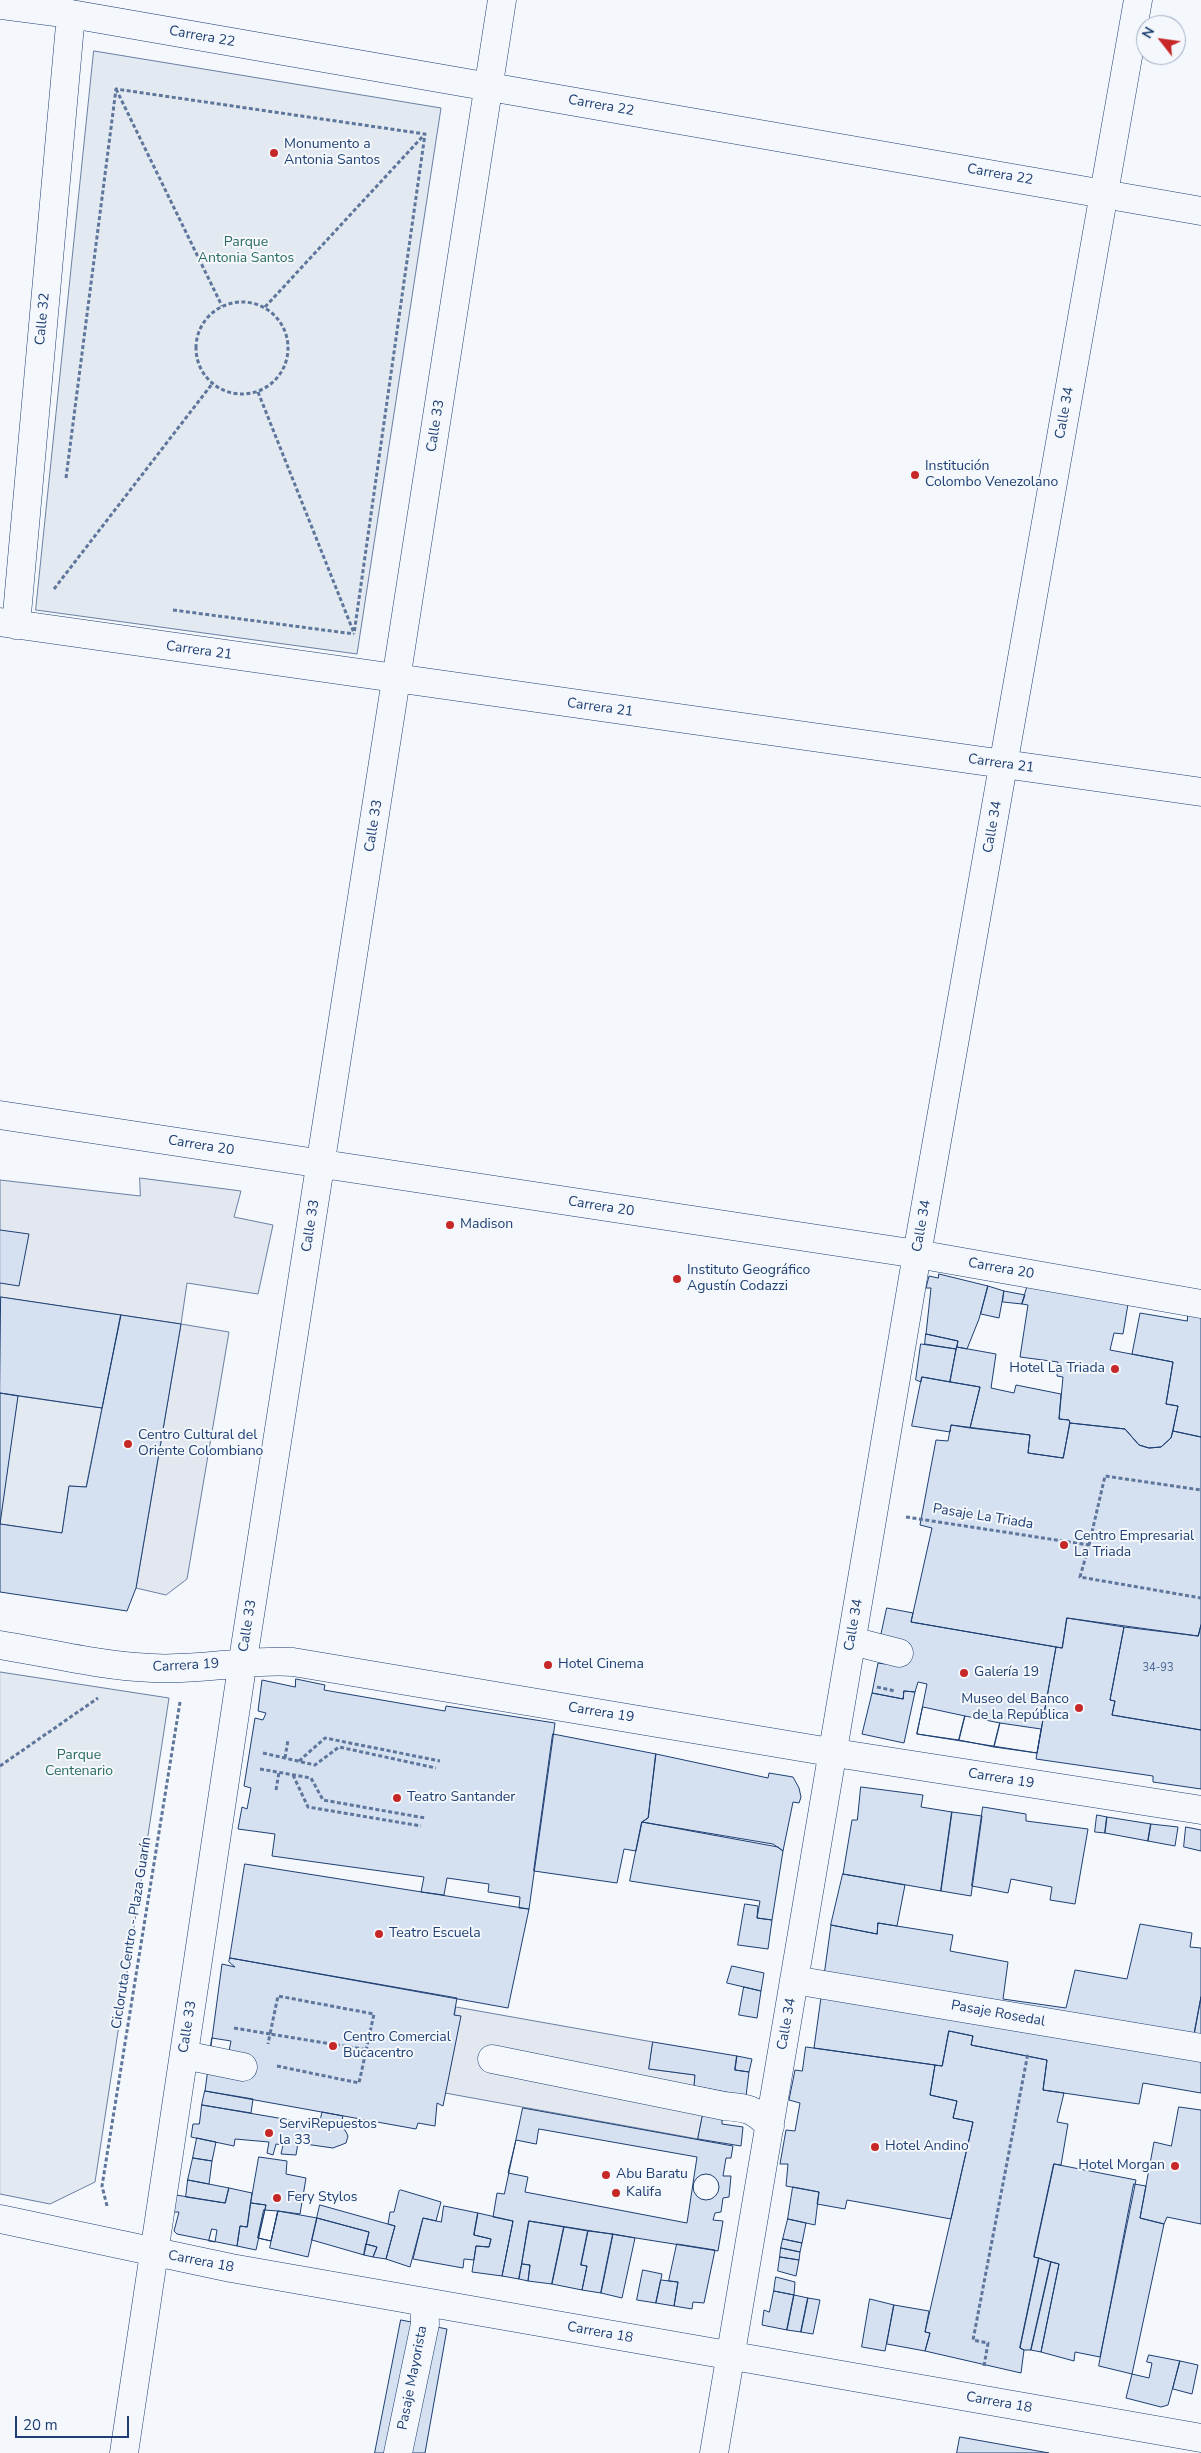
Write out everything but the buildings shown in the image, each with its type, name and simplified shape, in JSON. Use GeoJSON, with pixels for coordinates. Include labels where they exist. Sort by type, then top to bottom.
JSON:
{"type":"FeatureCollection","features":[{"type":"Feature","properties":{"kind":"street","name":"Calle 33"},"geometry":{"type":"LineString","coordinates":[[124,2453],[243,1662],[502,0]]}},
{"type":"Feature","properties":{"kind":"street","name":"Calle 34"},"geometry":{"type":"LineString","coordinates":[[714,2453],[917,1254],[1138,0]]}},
{"type":"Feature","properties":{"kind":"street","name":"Carrera 22"},"geometry":{"type":"LineString","coordinates":[[0,5],[71,14],[1201,211]]}},
{"type":"Feature","properties":{"kind":"street","name":"Calle 32"},"geometry":{"type":"LineString","coordinates":[[8,624],[71,14]]}},
{"type":"Feature","properties":{"kind":"street","name":"Carrera 21"},"geometry":{"type":"LineString","coordinates":[[8,624],[1201,792]]}},
{"type":"Feature","properties":{"kind":"street","name":"Carrera 20"},"geometry":{"type":"LineString","coordinates":[[0,1116],[917,1254],[1201,1304]]}},
{"type":"Feature","properties":{"kind":"street"},"geometry":{"type":"LineString","coordinates":[[852,1641],[899,1654]]}},
{"type":"Feature","properties":{"kind":"street","name":"Carrera 19"},"geometry":{"type":"LineString","coordinates":[[0,1645],[131,1666],[178,1668],[243,1662],[293,1662],[833,1752],[1201,1810]]}},
{"type":"Feature","properties":{"kind":"street","name":"Pasaje Rosedal"},"geometry":{"type":"LineString","coordinates":[[794,1980],[1201,2048]]}},
{"type":"Feature","properties":{"kind":"street"},"geometry":{"type":"LineString","coordinates":[[184,2055],[243,2067]]}},
{"type":"Feature","properties":{"kind":"street"},"geometry":{"type":"LineString","coordinates":[[492,2059],[757,2112],[770,2126]]}},
{"type":"Feature","properties":{"kind":"street","name":"Carrera 18"},"geometry":{"type":"LineString","coordinates":[[0,2219],[231,2268],[1201,2438]]}},
{"type":"Feature","properties":{"kind":"street","name":"Pasaje Mayorista"},"geometry":{"type":"LineString","coordinates":[[398,2453],[425,2324],[424,2302]]}},
{"type":"Feature","properties":{"kind":"path"},"geometry":{"type":"LineString","coordinates":[[116,89],[425,134]]}},
{"type":"Feature","properties":{"kind":"path"},"geometry":{"type":"LineString","coordinates":[[116,89],[222,306]]}},
{"type":"Feature","properties":{"kind":"path"},"geometry":{"type":"LineString","coordinates":[[65,485],[116,89]]}},
{"type":"Feature","properties":{"kind":"path"},"geometry":{"type":"LineString","coordinates":[[265,308],[425,134]]}},
{"type":"Feature","properties":{"kind":"path"},"geometry":{"type":"LineString","coordinates":[[354,634],[425,134]]}},
{"type":"Feature","properties":{"kind":"path"},"geometry":{"type":"LineString","coordinates":[[237,302],[252,303],[265,308],[277,317],[285,330],[289,344],[282,373],[271,384],[258,392],[241,395],[226,392],[212,384],[202,372],[196,357],[197,341],[201,326],[211,314],[222,306],[237,302]]}},
{"type":"Feature","properties":{"kind":"path"},"geometry":{"type":"LineString","coordinates":[[51,594],[212,384]]}},
{"type":"Feature","properties":{"kind":"path"},"geometry":{"type":"LineString","coordinates":[[258,392],[354,634]]}},
{"type":"Feature","properties":{"kind":"path"},"geometry":{"type":"LineString","coordinates":[[51,594],[52,584]]}},
{"type":"Feature","properties":{"kind":"path"},"geometry":{"type":"LineString","coordinates":[[51,594],[61,595]]}},
{"type":"Feature","properties":{"kind":"path"},"geometry":{"type":"LineString","coordinates":[[168,609],[354,634]]}},
{"type":"Feature","properties":{"kind":"path"},"geometry":{"type":"LineString","coordinates":[[1201,1490],[1105,1476],[1080,1576],[1201,1598]]}},
{"type":"Feature","properties":{"kind":"path","name":"Pasaje La Triada"},"geometry":{"type":"LineString","coordinates":[[874,1512],[1089,1545]]}},
{"type":"Feature","properties":{"kind":"path"},"geometry":{"type":"LineString","coordinates":[[0,1766],[121,1682],[131,1666]]}},
{"type":"Feature","properties":{"kind":"path","name":"Cicloruta Centro - Plaza Guarín"},"geometry":{"type":"LineString","coordinates":[[102,2186],[182,1695]]}},
{"type":"Feature","properties":{"kind":"path"},"geometry":{"type":"LineString","coordinates":[[299,1761],[325,1738],[440,1761]]}},
{"type":"Feature","properties":{"kind":"path"},"geometry":{"type":"LineString","coordinates":[[285,1758],[288,1740]]}},
{"type":"Feature","properties":{"kind":"path"},"geometry":{"type":"LineString","coordinates":[[229,1757],[250,1750],[315,1765],[339,1747],[436,1768]]}},
{"type":"Feature","properties":{"kind":"path"},"geometry":{"type":"LineString","coordinates":[[229,1757],[279,1772],[312,1778],[322,1800],[425,1818]]}},
{"type":"Feature","properties":{"kind":"path"},"geometry":{"type":"LineString","coordinates":[[276,1790],[279,1772]]}},
{"type":"Feature","properties":{"kind":"path"},"geometry":{"type":"LineString","coordinates":[[293,1774],[308,1807],[421,1826]]}},
{"type":"Feature","properties":{"kind":"path"},"geometry":{"type":"LineString","coordinates":[[266,2053],[278,1996],[374,2014],[359,2082],[274,2065]]}},
{"type":"Feature","properties":{"kind":"path"},"geometry":{"type":"LineString","coordinates":[[190,2019],[399,2055]]}},
{"type":"Feature","properties":{"kind":"path"},"geometry":{"type":"LineString","coordinates":[[977,2399],[988,2343],[973,2340],[1033,2020]]}},
{"type":"Feature","properties":{"kind":"green space","name":"Parque Antonia Santos"},"geometry":{"type":"Polygon","coordinates":[[[94,51],[441,108],[357,654],[36,610],[94,51]]]}},
{"type":"Feature","properties":{"kind":"green space"},"geometry":{"type":"Polygon","coordinates":[[[18,1396],[102,1408],[86,1487],[69,1486],[62,1533],[0,1524],[18,1396]]]}},
{"type":"Feature","properties":{"kind":"green space","name":"Parque Centenario"},"geometry":{"type":"Polygon","coordinates":[[[0,1672],[169,1698],[95,2182],[50,2204],[0,2194],[0,1672]]]}},
{"type":"Feature","properties":{"kind":"shaded area"},"geometry":{"type":"Polygon","coordinates":[[[140,1178],[241,1191],[234,1217],[273,1225],[258,1294],[187,1283],[181,1324],[0,1297],[0,1180],[140,1196],[140,1178]]]}},
{"type":"Feature","properties":{"kind":"shaded area"},"geometry":{"type":"Polygon","coordinates":[[[181,1324],[229,1332],[187,1579],[166,1595],[136,1588],[181,1324]]]}},
{"type":"Feature","properties":{"kind":"shaded area"},"geometry":{"type":"Polygon","coordinates":[[[456,2007],[653,2042],[649,2069],[695,2075],[694,2086],[725,2092],[724,2106],[703,2114],[698,2139],[445,2093],[456,2007]]]}},
{"type":"Feature","properties":{"kind":"place","name":"Monumento a Antonia Santos"},"geometry":{"type":"Point","coordinates":[274,153]}},
{"type":"Feature","properties":{"kind":"place","name":"Institución Colombo Venezolano"},"geometry":{"type":"Point","coordinates":[915,475]}},
{"type":"Feature","properties":{"kind":"place","name":"Madison"},"geometry":{"type":"Point","coordinates":[450,1225]}},
{"type":"Feature","properties":{"kind":"place","name":"Instituto Geográfico Agustín Codazzi"},"geometry":{"type":"Point","coordinates":[677,1279]}},
{"type":"Feature","properties":{"kind":"place","name":"Hotel La Triada"},"geometry":{"type":"Point","coordinates":[1115,1369]}},
{"type":"Feature","properties":{"kind":"place","name":"Centro Cultural del Oriente Colombiano"},"geometry":{"type":"Point","coordinates":[128,1444]}},
{"type":"Feature","properties":{"kind":"place","name":"Centro Empresarial La Triada"},"geometry":{"type":"Point","coordinates":[1064,1545]}},
{"type":"Feature","properties":{"kind":"place","name":"Hotel Cinema"},"geometry":{"type":"Point","coordinates":[548,1665]}},
{"type":"Feature","properties":{"kind":"place","name":"Galería 19"},"geometry":{"type":"Point","coordinates":[964,1673]}},
{"type":"Feature","properties":{"kind":"place","name":"Museo del Banco de la República"},"geometry":{"type":"Point","coordinates":[1079,1708]}},
{"type":"Feature","properties":{"kind":"place","name":"Teatro Santander"},"geometry":{"type":"Point","coordinates":[397,1798]}},
{"type":"Feature","properties":{"kind":"place","name":"Teatro Escuela"},"geometry":{"type":"Point","coordinates":[379,1934]}},
{"type":"Feature","properties":{"kind":"place","name":"Centro Comercial Bucacentro"},"geometry":{"type":"Point","coordinates":[333,2046]}},
{"type":"Feature","properties":{"kind":"place","name":"ServiRepuestos la 33"},"geometry":{"type":"Point","coordinates":[269,2133]}},
{"type":"Feature","properties":{"kind":"place","name":"Hotel Andino"},"geometry":{"type":"Point","coordinates":[875,2147]}},
{"type":"Feature","properties":{"kind":"place","name":"Hotel Morgan"},"geometry":{"type":"Point","coordinates":[1175,2166]}},
{"type":"Feature","properties":{"kind":"place","name":"Abu Baratu"},"geometry":{"type":"Point","coordinates":[606,2175]}},
{"type":"Feature","properties":{"kind":"place","name":"Kalifa"},"geometry":{"type":"Point","coordinates":[616,2193]}},
{"type":"Feature","properties":{"kind":"place","name":"Fery Stylos"},"geometry":{"type":"Point","coordinates":[277,2198]}}]}
